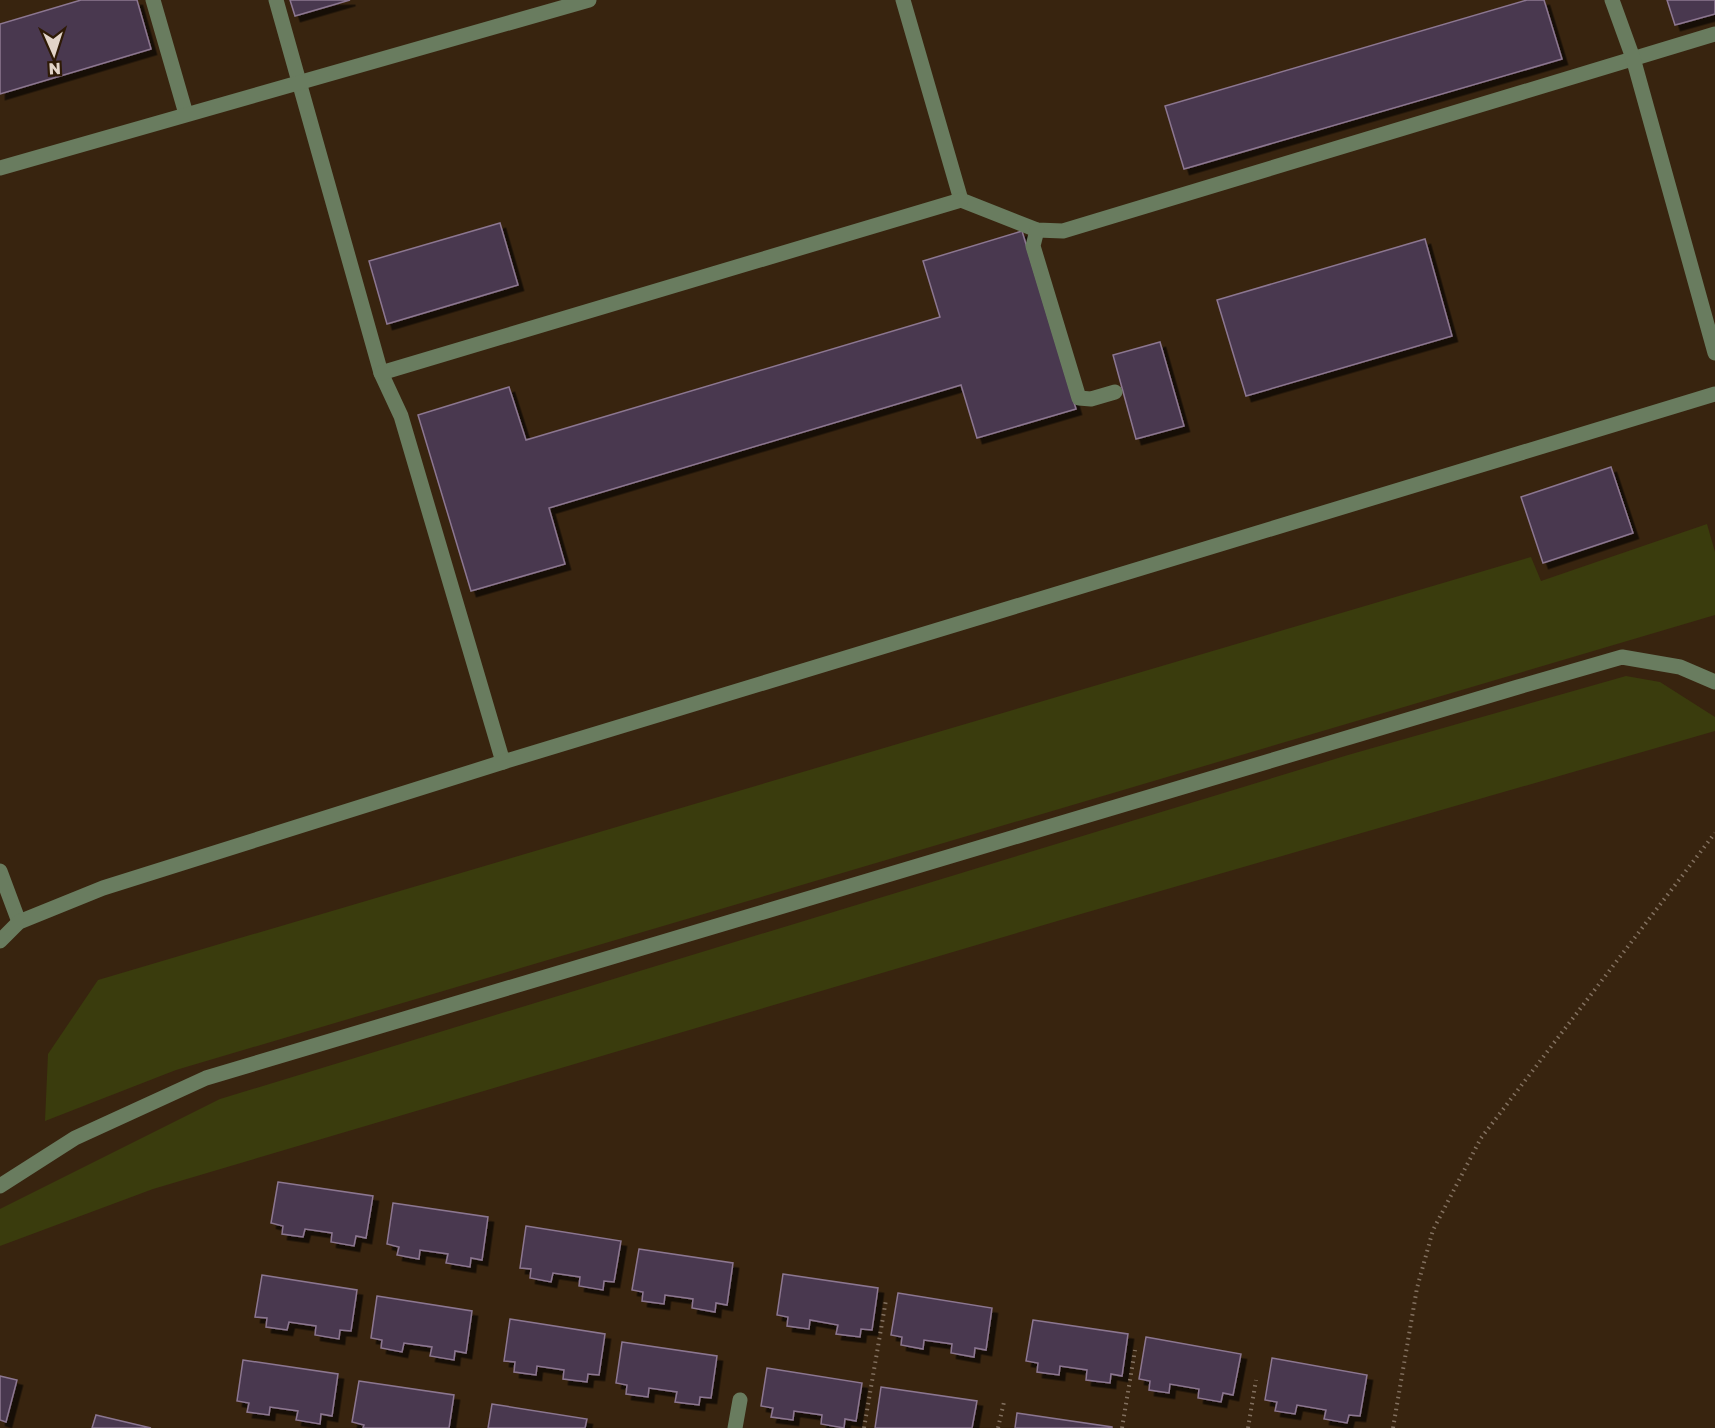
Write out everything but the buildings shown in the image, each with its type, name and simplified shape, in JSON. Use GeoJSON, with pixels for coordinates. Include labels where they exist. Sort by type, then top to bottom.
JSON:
{"type":"FeatureCollection","features":[{"type":"Feature","properties":{"kind":"street"},"geometry":{"type":"LineString","coordinates":[[153,0],[186,114]]}},
{"type":"Feature","properties":{"kind":"street"},"geometry":{"type":"LineString","coordinates":[[276,0],[381,373],[401,416],[503,762]]}},
{"type":"Feature","properties":{"kind":"street"},"geometry":{"type":"LineString","coordinates":[[0,168],[589,0]]}},
{"type":"Feature","properties":{"kind":"street"},"geometry":{"type":"LineString","coordinates":[[903,0],[961,200]]}},
{"type":"Feature","properties":{"kind":"street"},"geometry":{"type":"LineString","coordinates":[[1612,0],[1633,58],[1715,353]]}},
{"type":"Feature","properties":{"kind":"street"},"geometry":{"type":"LineString","coordinates":[[381,373],[961,200],[1036,230],[1063,231],[1715,34]]}},
{"type":"Feature","properties":{"kind":"street"},"geometry":{"type":"LineString","coordinates":[[1036,230],[1033,246],[1079,398],[1091,399],[1115,392]]}},
{"type":"Feature","properties":{"kind":"street"},"geometry":{"type":"LineString","coordinates":[[0,941],[19,922],[104,888],[503,762],[1715,394]]}},
{"type":"Feature","properties":{"kind":"street"},"geometry":{"type":"LineString","coordinates":[[0,1186],[75,1138],[206,1078],[1518,687],[1623,657],[1680,667],[1715,682]]}},
{"type":"Feature","properties":{"kind":"street"},"geometry":{"type":"LineString","coordinates":[[0,871],[19,922]]}},
{"type":"Feature","properties":{"kind":"street"},"geometry":{"type":"LineString","coordinates":[[735,1428],[740,1400]]}},
{"type":"Feature","properties":{"kind":"path"},"geometry":{"type":"LineString","coordinates":[[1393,1428],[1416,1287],[1432,1230],[1481,1138],[1715,833]]}},
{"type":"Feature","properties":{"kind":"path"},"geometry":{"type":"LineString","coordinates":[[864,1428],[886,1300]]}},
{"type":"Feature","properties":{"kind":"path"},"geometry":{"type":"LineString","coordinates":[[1122,1428],[1135,1350]]}},
{"type":"Feature","properties":{"kind":"path"},"geometry":{"type":"LineString","coordinates":[[1248,1428],[1256,1380]]}},
{"type":"Feature","properties":{"kind":"path"},"geometry":{"type":"LineString","coordinates":[[998,1428],[1004,1402]]}},
{"type":"Feature","properties":{"kind":"shaded area"},"geometry":{"type":"Polygon","coordinates":[[[1707,524],[1715,552],[1715,615],[176,1070],[45,1121],[48,1054],[98,980],[1531,557],[1541,581],[1707,524]]]}},
{"type":"Feature","properties":{"kind":"shaded area"},"geometry":{"type":"Polygon","coordinates":[[[1626,676],[1660,682],[1715,717],[1715,731],[1081,914],[153,1189],[0,1246],[0,1209],[220,1099],[1348,755],[1626,676]]]}}]}
